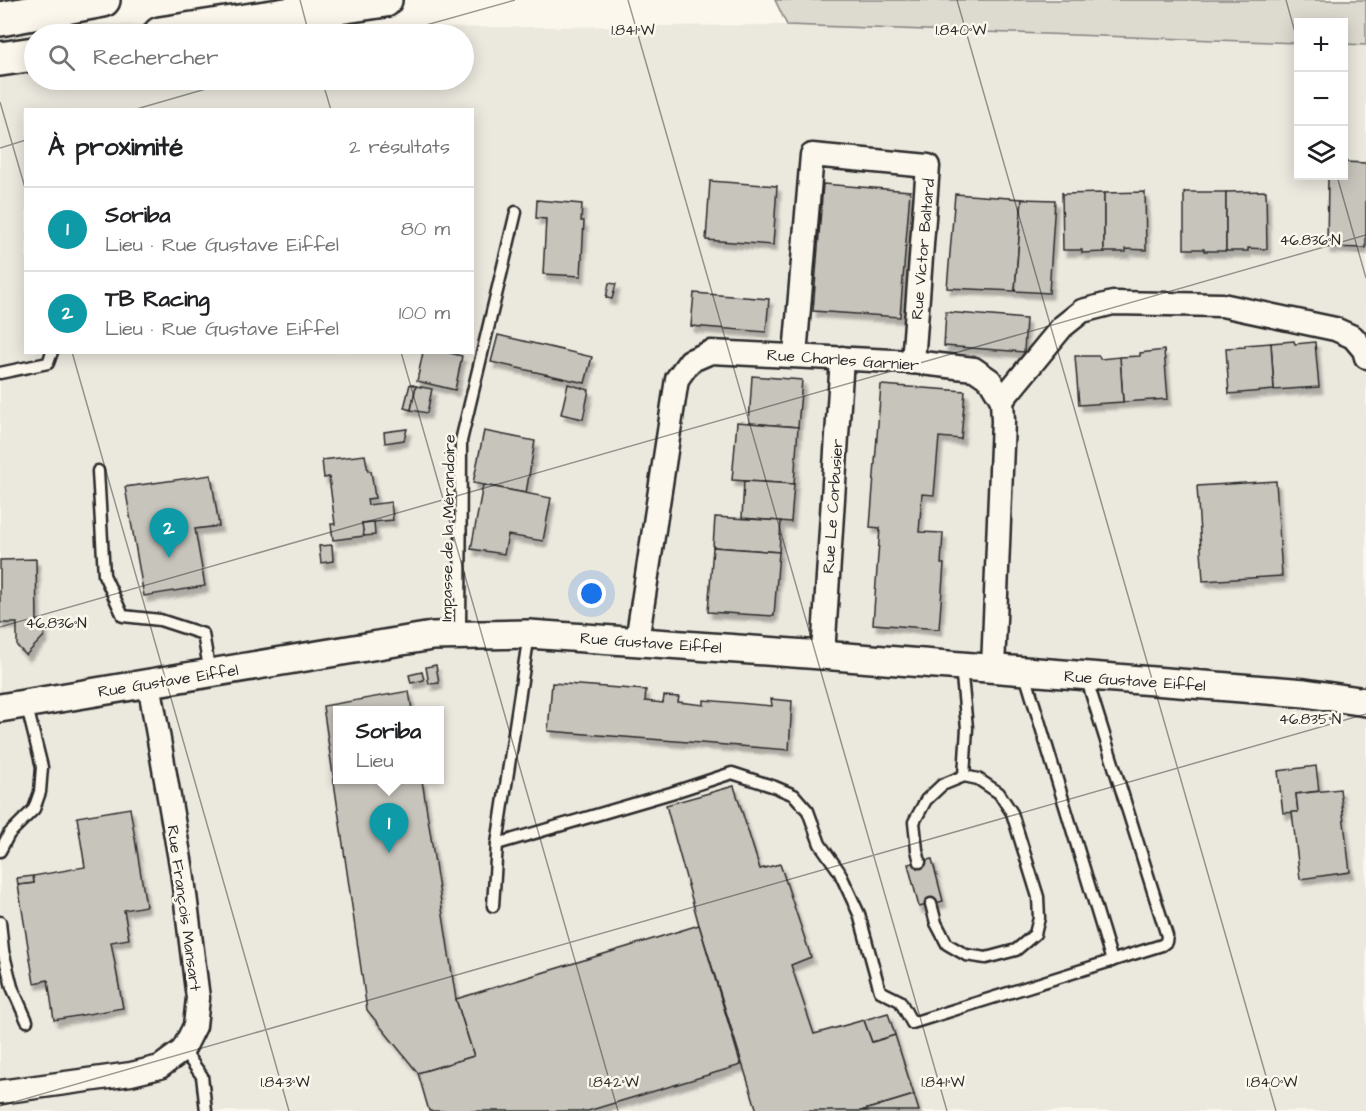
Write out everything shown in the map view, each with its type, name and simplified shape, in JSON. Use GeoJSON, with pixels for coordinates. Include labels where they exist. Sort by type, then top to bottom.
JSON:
{"type":"FeatureCollection","features":[{"type":"Feature","properties":{"kind":"highway"},"geometry":{"type":"LineString","coordinates":[[0,19],[103,0]]}},
{"type":"Feature","properties":{"kind":"highway"},"geometry":{"type":"LineString","coordinates":[[226,24],[385,0]]}},
{"type":"Feature","properties":{"kind":"highway"},"geometry":{"type":"LineString","coordinates":[[0,59],[24,55]]}},
{"type":"Feature","properties":{"kind":"street","name":"Rue Victor Baltard"},"geometry":{"type":"LineString","coordinates":[[795,355],[812,155],[928,166],[913,362]]}},
{"type":"Feature","properties":{"kind":"street"},"geometry":{"type":"LineString","coordinates":[[993,668],[1002,400],[1062,327],[1082,311],[1113,303],[1222,305],[1335,329],[1353,337],[1364,350],[1366,357]]}},
{"type":"Feature","properties":{"kind":"street","name":"Rue Charles Garnier"},"geometry":{"type":"LineString","coordinates":[[637,641],[677,379],[690,361],[711,352],[913,362],[974,369],[990,380],[1002,400]]}},
{"type":"Feature","properties":{"kind":"street","name":"Rue Le Corbusier"},"geometry":{"type":"LineString","coordinates":[[822,655],[842,358]]}},
{"type":"Feature","properties":{"kind":"street","name":"Rue Gustave Eiffel"},"geometry":{"type":"LineString","coordinates":[[0,708],[432,636],[529,634],[1305,693],[1366,702]]}},
{"type":"Feature","properties":{"kind":"street","name":"Rue François Mansart"},"geometry":{"type":"LineString","coordinates":[[149,683],[182,871],[198,998],[195,1026],[183,1050]]}},
{"type":"Feature","properties":{"kind":"street","name":"Rue Gustave Eiffel"},"geometry":{"type":"LineString","coordinates":[[1305,693],[1366,687]]}},
{"type":"Feature","properties":{"kind":"street"},"geometry":{"type":"LineString","coordinates":[[0,1092],[131,1074],[160,1067],[183,1050]]}},
{"type":"Feature","properties":{"kind":"lane","name":"Impasse de la Mérandoire"},"geometry":{"type":"LineString","coordinates":[[460,635],[461,441],[516,212]]}},
{"type":"Feature","properties":{"kind":"lane"},"geometry":{"type":"LineString","coordinates":[[0,373],[48,363],[51,354]]}},
{"type":"Feature","properties":{"kind":"lane"},"geometry":{"type":"LineString","coordinates":[[98,471],[104,575],[123,616],[160,620],[202,634],[210,673]]}},
{"type":"Feature","properties":{"kind":"lane"},"geometry":{"type":"LineString","coordinates":[[493,906],[497,844],[529,634]]}},
{"type":"Feature","properties":{"kind":"lane"},"geometry":{"type":"LineString","coordinates":[[961,666],[967,728],[964,776]]}},
{"type":"Feature","properties":{"kind":"lane"},"geometry":{"type":"LineString","coordinates":[[1023,671],[1112,961]]}},
{"type":"Feature","properties":{"kind":"lane"},"geometry":{"type":"LineString","coordinates":[[497,844],[732,773],[794,795],[808,811],[820,844],[839,871],[859,914],[880,991],[900,1000],[912,1023],[1166,942],[1167,936],[1086,676]]}},
{"type":"Feature","properties":{"kind":"lane"},"geometry":{"type":"LineString","coordinates":[[0,851],[9,834],[34,809],[40,792],[42,767],[26,703]]}},
{"type":"Feature","properties":{"kind":"lane"},"geometry":{"type":"LineString","coordinates":[[920,862],[916,850],[914,822],[926,800],[942,785],[964,776],[978,779],[999,793],[1012,813],[1038,897],[1039,918],[1035,934],[1016,950],[986,958],[966,955],[947,944],[936,923],[932,904]]}},
{"type":"Feature","properties":{"kind":"lane"},"geometry":{"type":"LineString","coordinates":[[0,922],[3,951],[12,987],[27,1021]]}},
{"type":"Feature","properties":{"kind":"lane"},"geometry":{"type":"LineString","coordinates":[[183,1050],[202,1076],[206,1111]]}},
{"type":"Feature","properties":{"kind":"shaded area"},"geometry":{"type":"Polygon","coordinates":[[[775,0],[1366,0],[1366,45],[1348,44],[1348,18],[1294,18],[1294,43],[787,25],[775,0]]]}},
{"type":"Feature","properties":{"kind":"shaded area"},"geometry":{"type":"Polygon","coordinates":[[[0,22],[131,24],[24,24],[24,90],[474,90],[474,27],[787,25],[1294,43],[1294,180],[1348,180],[1348,44],[1366,45],[1366,1111],[0,1111],[0,22]]]}},
{"type":"Feature","properties":{"kind":"building"},"geometry":{"type":"Polygon","coordinates":[[[1348,162],[1366,163],[1366,248],[1327,247],[1328,180],[1348,180],[1348,162]]]}},
{"type":"Feature","properties":{"kind":"building"},"geometry":{"type":"Polygon","coordinates":[[[710,181],[777,186],[773,245],[706,240],[710,181]]]}},
{"type":"Feature","properties":{"kind":"building"},"geometry":{"type":"Polygon","coordinates":[[[823,184],[910,191],[900,317],[813,311],[823,184]]]}},
{"type":"Feature","properties":{"kind":"building"},"geometry":{"type":"Polygon","coordinates":[[[1266,191],[1267,249],[1248,248],[1248,251],[1226,251],[1226,192],[1266,191]]]}},
{"type":"Feature","properties":{"kind":"building"},"geometry":{"type":"Polygon","coordinates":[[[1062,192],[1063,194],[1104,193],[1104,252],[1082,253],[1082,250],[1063,250],[1062,192]]]}},
{"type":"Feature","properties":{"kind":"building"},"geometry":{"type":"Polygon","coordinates":[[[1145,192],[1146,250],[1126,249],[1126,252],[1104,252],[1104,193],[1145,192]]]}},
{"type":"Feature","properties":{"kind":"building"},"geometry":{"type":"Polygon","coordinates":[[[1184,192],[1226,192],[1226,251],[1184,249],[1184,192]]]}},
{"type":"Feature","properties":{"kind":"building"},"geometry":{"type":"Polygon","coordinates":[[[955,194],[1022,199],[1015,291],[947,288],[955,194]]]}},
{"type":"Feature","properties":{"kind":"building"},"geometry":{"type":"Polygon","coordinates":[[[1022,199],[1055,200],[1049,293],[1015,291],[1022,199]]]}},
{"type":"Feature","properties":{"kind":"building"},"geometry":{"type":"Polygon","coordinates":[[[537,200],[582,204],[581,221],[584,221],[581,276],[543,274],[546,219],[536,218],[537,200]]]}},
{"type":"Feature","properties":{"kind":"building"},"geometry":{"type":"Polygon","coordinates":[[[609,283],[616,284],[612,299],[606,298],[609,283]]]}},
{"type":"Feature","properties":{"kind":"building"},"geometry":{"type":"Polygon","coordinates":[[[694,293],[769,299],[766,332],[691,326],[694,293]]]}},
{"type":"Feature","properties":{"kind":"building"},"geometry":{"type":"Polygon","coordinates":[[[946,312],[1026,319],[1024,352],[944,346],[946,312]]]}},
{"type":"Feature","properties":{"kind":"building"},"geometry":{"type":"Polygon","coordinates":[[[498,335],[592,357],[585,383],[491,362],[498,335]]]}},
{"type":"Feature","properties":{"kind":"building"},"geometry":{"type":"Polygon","coordinates":[[[1294,341],[1295,344],[1315,342],[1319,387],[1274,390],[1271,343],[1294,341]]]}},
{"type":"Feature","properties":{"kind":"building"},"geometry":{"type":"Polygon","coordinates":[[[1271,343],[1274,390],[1229,394],[1226,348],[1271,343]]]}},
{"type":"Feature","properties":{"kind":"building"},"geometry":{"type":"Polygon","coordinates":[[[1164,350],[1168,399],[1123,402],[1120,357],[1140,356],[1140,353],[1164,350]]]}},
{"type":"Feature","properties":{"kind":"building"},"geometry":{"type":"Polygon","coordinates":[[[423,354],[462,356],[455,390],[417,381],[423,354]]]}},
{"type":"Feature","properties":{"kind":"building"},"geometry":{"type":"Polygon","coordinates":[[[1075,356],[1099,356],[1100,359],[1120,357],[1123,402],[1079,405],[1075,356]]]}},
{"type":"Feature","properties":{"kind":"building"},"geometry":{"type":"Polygon","coordinates":[[[752,376],[802,380],[798,427],[749,423],[752,376]]]}},
{"type":"Feature","properties":{"kind":"building"},"geometry":{"type":"Polygon","coordinates":[[[410,384],[416,386],[411,410],[404,408],[410,384]]]}},
{"type":"Feature","properties":{"kind":"building"},"geometry":{"type":"Polygon","coordinates":[[[568,384],[589,390],[583,419],[561,414],[568,384]]]}},
{"type":"Feature","properties":{"kind":"building"},"geometry":{"type":"Polygon","coordinates":[[[881,385],[965,391],[961,439],[939,437],[934,495],[922,494],[919,532],[943,533],[941,564],[944,564],[939,629],[873,624],[880,528],[870,527],[881,385]]]}},
{"type":"Feature","properties":{"kind":"building"},"geometry":{"type":"Polygon","coordinates":[[[416,386],[432,389],[427,413],[411,410],[416,386]]]}},
{"type":"Feature","properties":{"kind":"building"},"geometry":{"type":"Polygon","coordinates":[[[737,422],[798,427],[794,484],[732,480],[737,422]]]}},
{"type":"Feature","properties":{"kind":"building"},"geometry":{"type":"Polygon","coordinates":[[[407,429],[404,440],[385,443],[384,432],[407,429]]]}},
{"type":"Feature","properties":{"kind":"building"},"geometry":{"type":"Polygon","coordinates":[[[484,431],[535,441],[526,493],[473,483],[484,431]]]}},
{"type":"Feature","properties":{"kind":"building"},"geometry":{"type":"Polygon","coordinates":[[[365,455],[368,471],[371,471],[375,498],[367,499],[368,505],[391,502],[393,520],[362,523],[364,536],[333,540],[331,524],[335,524],[329,477],[324,478],[322,460],[365,455]]]}},
{"type":"Feature","properties":{"kind":"building"},"geometry":{"type":"Polygon","coordinates":[[[211,475],[219,526],[195,529],[205,586],[144,596],[125,487],[211,475]]]}},
{"type":"Feature","properties":{"kind":"building"},"geometry":{"type":"Polygon","coordinates":[[[744,481],[794,484],[791,522],[742,518],[744,481]]]}},
{"type":"Feature","properties":{"kind":"building"},"geometry":{"type":"Polygon","coordinates":[[[1276,481],[1282,576],[1203,581],[1197,486],[1276,481]]]}},
{"type":"Feature","properties":{"kind":"building"},"geometry":{"type":"Polygon","coordinates":[[[483,485],[551,498],[543,541],[508,535],[504,554],[471,549],[483,485]]]}},
{"type":"Feature","properties":{"kind":"building"},"geometry":{"type":"Polygon","coordinates":[[[715,517],[781,521],[779,552],[713,547],[715,517]]]}},
{"type":"Feature","properties":{"kind":"building"},"geometry":{"type":"Polygon","coordinates":[[[374,522],[375,535],[364,536],[362,523],[374,522]]]}},
{"type":"Feature","properties":{"kind":"building"},"geometry":{"type":"Polygon","coordinates":[[[332,545],[333,561],[321,563],[319,546],[332,545]]]}},
{"type":"Feature","properties":{"kind":"building"},"geometry":{"type":"Polygon","coordinates":[[[713,547],[779,552],[774,616],[708,612],[713,547]]]}},
{"type":"Feature","properties":{"kind":"building"},"geometry":{"type":"Polygon","coordinates":[[[36,559],[37,622],[44,622],[44,636],[26,655],[17,646],[17,623],[0,623],[0,560],[36,559]]]}},
{"type":"Feature","properties":{"kind":"building"},"geometry":{"type":"Polygon","coordinates":[[[436,665],[439,683],[429,684],[426,667],[436,665]]]}},
{"type":"Feature","properties":{"kind":"building"},"geometry":{"type":"Polygon","coordinates":[[[422,672],[424,680],[411,683],[409,675],[422,672]]]}},
{"type":"Feature","properties":{"kind":"building"},"geometry":{"type":"Polygon","coordinates":[[[552,683],[646,690],[645,701],[663,703],[664,696],[679,697],[678,702],[704,705],[704,700],[772,706],[771,699],[792,701],[789,750],[548,731],[552,683]]]}},
{"type":"Feature","properties":{"kind":"building"},"geometry":{"type":"Polygon","coordinates":[[[409,691],[411,706],[333,706],[333,775],[323,706],[409,691]]]}},
{"type":"Feature","properties":{"kind":"building"},"geometry":{"type":"Polygon","coordinates":[[[1316,766],[1319,791],[1296,794],[1298,812],[1283,813],[1278,771],[1316,766]]]}},
{"type":"Feature","properties":{"kind":"building"},"geometry":{"type":"Polygon","coordinates":[[[334,784],[423,784],[456,999],[474,1056],[418,1073],[367,1010],[334,784]]]}},
{"type":"Feature","properties":{"kind":"building"},"geometry":{"type":"Polygon","coordinates":[[[734,786],[760,869],[780,864],[811,957],[791,965],[814,1034],[864,1020],[872,1042],[895,1035],[914,1095],[861,1111],[757,1111],[699,925],[666,805],[734,786]]]}},
{"type":"Feature","properties":{"kind":"building"},"geometry":{"type":"Polygon","coordinates":[[[1340,789],[1350,872],[1300,879],[1292,812],[1298,812],[1296,794],[1340,789]]]}},
{"type":"Feature","properties":{"kind":"building"},"geometry":{"type":"Polygon","coordinates":[[[130,808],[146,906],[124,910],[129,939],[111,942],[123,1008],[54,1020],[48,980],[34,983],[18,885],[34,883],[33,876],[85,867],[77,817],[130,808]]]}},
{"type":"Feature","properties":{"kind":"building"},"geometry":{"type":"Polygon","coordinates":[[[932,859],[943,901],[919,907],[908,864],[932,859]]]}},
{"type":"Feature","properties":{"kind":"building"},"geometry":{"type":"Polygon","coordinates":[[[33,876],[34,883],[18,885],[17,878],[33,876]]]}},
{"type":"Feature","properties":{"kind":"building"},"geometry":{"type":"Polygon","coordinates":[[[699,925],[741,1065],[588,1111],[429,1111],[418,1073],[474,1056],[456,999],[699,925]]]}},
{"type":"Feature","properties":{"kind":"building"},"geometry":{"type":"Polygon","coordinates":[[[888,1013],[895,1035],[872,1042],[864,1020],[888,1013]]]}},
{"type":"Feature","properties":{"kind":"building"},"geometry":{"type":"Polygon","coordinates":[[[914,1095],[919,1111],[861,1111],[914,1095]]]}},
{"type":"Feature","properties":{"kind":"place","name":"TB Racing"},"geometry":{"type":"Point","coordinates":[169,558]}},
{"type":"Feature","properties":{"kind":"place","name":"Soriba"},"geometry":{"type":"Point","coordinates":[389,853]}}]}
